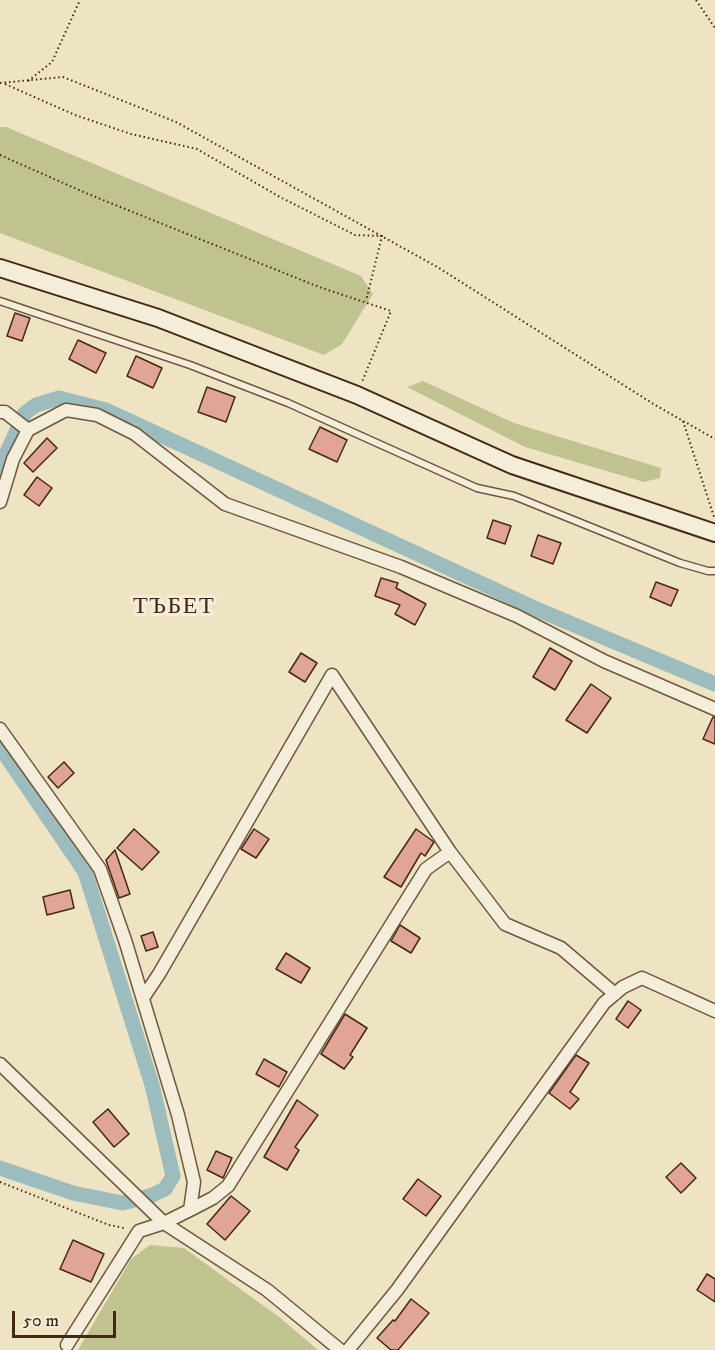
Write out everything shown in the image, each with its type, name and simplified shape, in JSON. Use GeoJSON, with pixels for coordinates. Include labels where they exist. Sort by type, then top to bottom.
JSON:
{"type":"FeatureCollection","features":[{"type":"Feature","properties":{"kind":"main road"},"geometry":{"type":"LineString","coordinates":[[0,268],[158,318],[357,395],[512,465],[715,532]]}},
{"type":"Feature","properties":{"kind":"street"},"geometry":{"type":"LineString","coordinates":[[0,502],[13,459],[28,430],[66,410],[97,415],[135,434],[225,504],[401,567],[517,616],[604,661],[715,709]]}},
{"type":"Feature","properties":{"kind":"street"},"geometry":{"type":"LineString","coordinates":[[0,412],[5,412],[28,430]]}},
{"type":"Feature","properties":{"kind":"street"},"geometry":{"type":"LineString","coordinates":[[143,998],[332,675],[450,852],[505,924],[561,948],[615,994]]}},
{"type":"Feature","properties":{"kind":"street"},"geometry":{"type":"LineString","coordinates":[[0,729],[100,869],[143,998],[178,1115],[194,1182],[190,1210]]}},
{"type":"Feature","properties":{"kind":"street"},"geometry":{"type":"LineString","coordinates":[[67,1346],[139,1231],[164,1223],[190,1210],[213,1198],[228,1186],[426,869],[450,852]]}},
{"type":"Feature","properties":{"kind":"street"},"geometry":{"type":"LineString","coordinates":[[348,1350],[431,1244],[573,1043],[604,1003],[642,978],[715,1011]]}},
{"type":"Feature","properties":{"kind":"street"},"geometry":{"type":"LineString","coordinates":[[0,1064],[164,1223],[267,1290],[340,1350]]}},
{"type":"Feature","properties":{"kind":"lane"},"geometry":{"type":"LineString","coordinates":[[0,301],[190,365],[288,403],[477,488],[514,496],[680,563],[708,572],[715,570]]}},
{"type":"Feature","properties":{"kind":"path"},"geometry":{"type":"LineString","coordinates":[[28,81],[52,62],[80,0]]}},
{"type":"Feature","properties":{"kind":"path"},"geometry":{"type":"LineString","coordinates":[[696,0],[715,28]]}},
{"type":"Feature","properties":{"kind":"path"},"geometry":{"type":"LineString","coordinates":[[1,83],[63,78],[176,122],[382,236],[504,307],[715,439]]}},
{"type":"Feature","properties":{"kind":"path"},"geometry":{"type":"LineString","coordinates":[[1,83],[75,115],[131,134],[197,149],[278,196],[346,231],[355,235],[382,236]]}},
{"type":"Feature","properties":{"kind":"path"},"geometry":{"type":"LineString","coordinates":[[0,155],[88,194],[319,287],[391,311],[357,395]]}},
{"type":"Feature","properties":{"kind":"path"},"geometry":{"type":"LineString","coordinates":[[366,301],[382,236]]}},
{"type":"Feature","properties":{"kind":"path"},"geometry":{"type":"LineString","coordinates":[[683,421],[715,520]]}},
{"type":"Feature","properties":{"kind":"path"},"geometry":{"type":"LineString","coordinates":[[0,1182],[109,1225],[139,1231]]}},
{"type":"Feature","properties":{"kind":"green space"},"geometry":{"type":"Polygon","coordinates":[[[0,127],[6,127],[361,276],[373,294],[342,344],[324,355],[0,233],[0,127]]]}},
{"type":"Feature","properties":{"kind":"green space"},"geometry":{"type":"Polygon","coordinates":[[[423,381],[514,423],[661,468],[660,478],[644,482],[525,447],[407,387],[423,381]]]}},
{"type":"Feature","properties":{"kind":"green space"},"geometry":{"type":"Polygon","coordinates":[[[150,1245],[184,1248],[279,1317],[318,1350],[78,1350],[131,1259],[150,1245]]]}},
{"type":"Feature","properties":{"kind":"building"},"geometry":{"type":"Polygon","coordinates":[[[15,313],[30,318],[22,341],[7,336],[15,313]]]}},
{"type":"Feature","properties":{"kind":"building"},"geometry":{"type":"Polygon","coordinates":[[[78,340],[106,353],[96,373],[69,359],[78,340]]]}},
{"type":"Feature","properties":{"kind":"building"},"geometry":{"type":"Polygon","coordinates":[[[136,356],[162,368],[153,388],[127,376],[136,356]]]}},
{"type":"Feature","properties":{"kind":"building"},"geometry":{"type":"Polygon","coordinates":[[[207,387],[235,397],[226,422],[198,412],[207,387]]]}},
{"type":"Feature","properties":{"kind":"building"},"geometry":{"type":"Polygon","coordinates":[[[320,427],[347,440],[337,462],[309,449],[320,427]]]}},
{"type":"Feature","properties":{"kind":"building"},"geometry":{"type":"Polygon","coordinates":[[[47,438],[57,448],[33,472],[24,463],[47,438]]]}},
{"type":"Feature","properties":{"kind":"building"},"geometry":{"type":"Polygon","coordinates":[[[37,477],[52,488],[39,506],[24,495],[37,477]]]}},
{"type":"Feature","properties":{"kind":"building"},"geometry":{"type":"Polygon","coordinates":[[[493,520],[511,526],[505,544],[487,538],[493,520]]]}},
{"type":"Feature","properties":{"kind":"building"},"geometry":{"type":"Polygon","coordinates":[[[538,535],[561,543],[553,564],[531,556],[538,535]]]}},
{"type":"Feature","properties":{"kind":"building"},"geometry":{"type":"Polygon","coordinates":[[[381,578],[398,583],[396,588],[426,604],[415,625],[395,614],[400,605],[375,596],[381,578]]]}},
{"type":"Feature","properties":{"kind":"building"},"geometry":{"type":"Polygon","coordinates":[[[656,582],[678,590],[671,606],[650,597],[656,582]]]}},
{"type":"Feature","properties":{"kind":"building"},"geometry":{"type":"Polygon","coordinates":[[[550,648],[572,661],[555,690],[533,677],[550,648]]]}},
{"type":"Feature","properties":{"kind":"building"},"geometry":{"type":"Polygon","coordinates":[[[301,653],[317,663],[305,682],[289,672],[301,653]]]}},
{"type":"Feature","properties":{"kind":"building"},"geometry":{"type":"Polygon","coordinates":[[[591,684],[611,698],[587,733],[566,720],[591,684]]]}},
{"type":"Feature","properties":{"kind":"building"},"geometry":{"type":"Polygon","coordinates":[[[715,717],[715,744],[703,739],[715,717]]]}},
{"type":"Feature","properties":{"kind":"building"},"geometry":{"type":"Polygon","coordinates":[[[64,762],[74,773],[58,788],[48,777],[64,762]]]}},
{"type":"Feature","properties":{"kind":"building"},"geometry":{"type":"Polygon","coordinates":[[[134,829],[159,852],[142,870],[117,848],[134,829]]]}},
{"type":"Feature","properties":{"kind":"building"},"geometry":{"type":"Polygon","coordinates":[[[254,829],[269,839],[256,858],[241,849],[254,829]]]}},
{"type":"Feature","properties":{"kind":"building"},"geometry":{"type":"Polygon","coordinates":[[[416,829],[434,842],[425,856],[421,853],[401,887],[384,877],[416,829]]]}},
{"type":"Feature","properties":{"kind":"building"},"geometry":{"type":"Polygon","coordinates":[[[115,850],[130,894],[119,898],[106,860],[115,850]]]}},
{"type":"Feature","properties":{"kind":"building"},"geometry":{"type":"Polygon","coordinates":[[[70,890],[74,908],[47,915],[43,897],[70,890]]]}},
{"type":"Feature","properties":{"kind":"building"},"geometry":{"type":"Polygon","coordinates":[[[400,925],[420,938],[411,953],[391,941],[400,925]]]}},
{"type":"Feature","properties":{"kind":"building"},"geometry":{"type":"Polygon","coordinates":[[[153,932],[158,947],[146,951],[141,936],[153,932]]]}},
{"type":"Feature","properties":{"kind":"building"},"geometry":{"type":"Polygon","coordinates":[[[286,953],[310,968],[301,983],[276,969],[286,953]]]}},
{"type":"Feature","properties":{"kind":"building"},"geometry":{"type":"Polygon","coordinates":[[[628,1001],[641,1010],[628,1028],[616,1019],[628,1001]]]}},
{"type":"Feature","properties":{"kind":"building"},"geometry":{"type":"Polygon","coordinates":[[[345,1014],[367,1028],[350,1055],[353,1057],[344,1069],[321,1054],[345,1014]]]}},
{"type":"Feature","properties":{"kind":"building"},"geometry":{"type":"Polygon","coordinates":[[[576,1055],[589,1063],[570,1092],[579,1099],[570,1109],[549,1093],[576,1055]]]}},
{"type":"Feature","properties":{"kind":"building"},"geometry":{"type":"Polygon","coordinates":[[[264,1059],[287,1072],[279,1087],[256,1074],[264,1059]]]}},
{"type":"Feature","properties":{"kind":"building"},"geometry":{"type":"Polygon","coordinates":[[[297,1100],[318,1115],[295,1147],[299,1150],[287,1170],[264,1157],[297,1100]]]}},
{"type":"Feature","properties":{"kind":"building"},"geometry":{"type":"Polygon","coordinates":[[[108,1109],[129,1134],[114,1147],[93,1122],[108,1109]]]}},
{"type":"Feature","properties":{"kind":"building"},"geometry":{"type":"Polygon","coordinates":[[[216,1151],[232,1158],[223,1178],[207,1170],[216,1151]]]}},
{"type":"Feature","properties":{"kind":"building"},"geometry":{"type":"Polygon","coordinates":[[[681,1163],[696,1178],[681,1193],[666,1177],[681,1163]]]}},
{"type":"Feature","properties":{"kind":"building"},"geometry":{"type":"Polygon","coordinates":[[[418,1179],[441,1196],[426,1216],[403,1199],[418,1179]]]}},
{"type":"Feature","properties":{"kind":"building"},"geometry":{"type":"Polygon","coordinates":[[[231,1196],[250,1211],[225,1240],[207,1224],[231,1196]]]}},
{"type":"Feature","properties":{"kind":"building"},"geometry":{"type":"Polygon","coordinates":[[[73,1240],[104,1254],[91,1282],[60,1269],[73,1240]]]}},
{"type":"Feature","properties":{"kind":"building"},"geometry":{"type":"Polygon","coordinates":[[[707,1274],[715,1279],[715,1302],[697,1290],[707,1274]]]}},
{"type":"Feature","properties":{"kind":"building"},"geometry":{"type":"Polygon","coordinates":[[[411,1299],[429,1313],[398,1350],[391,1350],[377,1338],[393,1320],[395,1321],[411,1299]]]}},
{"type":"Feature","properties":{"kind":"waterway"},"geometry":{"type":"LineString","coordinates":[[0,467],[25,413],[36,405],[59,398],[106,410],[541,611],[715,684]]}},
{"type":"Feature","properties":{"kind":"waterway"},"geometry":{"type":"LineString","coordinates":[[0,747],[85,872],[152,1085],[173,1176],[165,1189],[150,1196],[122,1203],[73,1193],[0,1168]]}},
{"type":"Feature","properties":{"kind":"district","name":"ТЪБЕТ"},"geometry":{"type":"Point","coordinates":[174,608]}}]}
